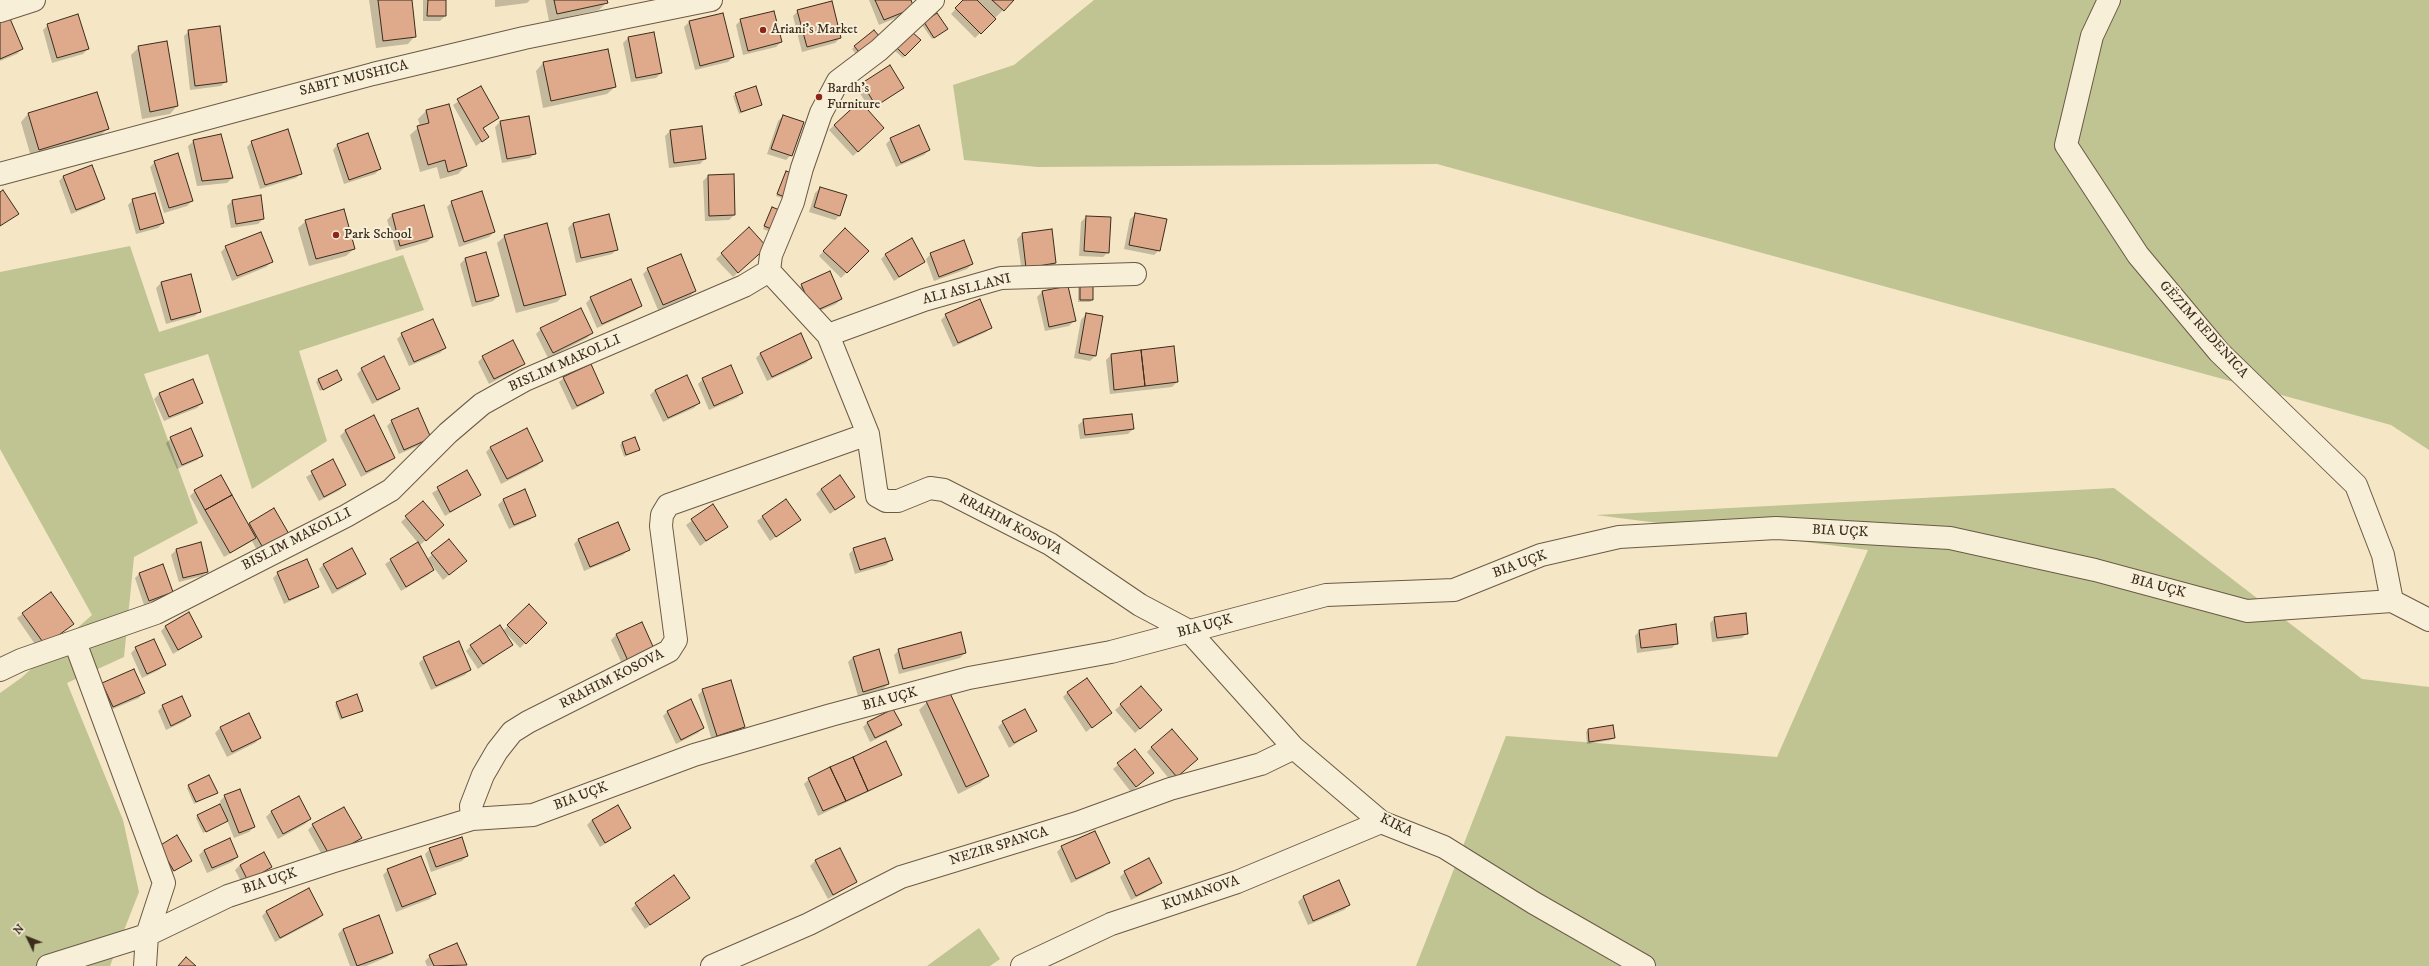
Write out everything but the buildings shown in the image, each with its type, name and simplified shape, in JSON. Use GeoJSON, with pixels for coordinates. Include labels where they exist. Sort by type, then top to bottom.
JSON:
{"type":"FeatureCollection","features":[{"type":"Feature","properties":{"kind":"street"},"geometry":{"type":"LineString","coordinates":[[0,11],[34,0]]}},
{"type":"Feature","properties":{"kind":"street","name":"SABIT MUSHICA"},"geometry":{"type":"LineString","coordinates":[[0,174],[358,77],[524,38],[711,0]]}},
{"type":"Feature","properties":{"kind":"street"},"geometry":{"type":"LineString","coordinates":[[769,271],[771,255],[794,202],[802,168],[822,113],[838,81],[879,50],[933,0]]}},
{"type":"Feature","properties":{"kind":"street","name":"GËZIM REDENICA"},"geometry":{"type":"LineString","coordinates":[[2109,0],[2092,36],[2066,145],[2138,255],[2219,352],[2356,485],[2383,555],[2392,601]]}},
{"type":"Feature","properties":{"kind":"street","name":"RRAHIM KOSOVA"},"geometry":{"type":"LineString","coordinates":[[769,271],[828,336],[868,434],[877,496],[886,501],[898,501],[930,488],[944,490],[1050,544],[1140,605],[1189,632]]}},
{"type":"Feature","properties":{"kind":"street","name":"BISLIM MAKOLLI"},"geometry":{"type":"LineString","coordinates":[[0,670],[21,660],[156,613],[353,512],[391,490],[448,433],[482,404],[525,380],[744,286],[769,271]]}},
{"type":"Feature","properties":{"kind":"street","name":"ALI ASLLANI"},"geometry":{"type":"LineString","coordinates":[[828,336],[924,300],[1001,278],[1135,274]]}},
{"type":"Feature","properties":{"kind":"street","name":"RRAHIM KOSOVA"},"geometry":{"type":"LineString","coordinates":[[472,819],[471,806],[483,775],[497,750],[512,732],[528,722],[669,651],[676,640],[662,526],[662,514],[668,506],[868,434]]}},
{"type":"Feature","properties":{"kind":"street","name":"BIA UÇK"},"geometry":{"type":"LineString","coordinates":[[48,966],[147,935],[228,896],[331,862],[472,819],[533,815],[694,755],[830,715],[969,678],[1111,652],[1326,596],[1454,590],[1541,555],[1619,537],[1776,528],[1950,538],[2095,570],[2247,611],[2392,601]]}},
{"type":"Feature","properties":{"kind":"street"},"geometry":{"type":"LineString","coordinates":[[2392,601],[2429,620]]}},
{"type":"Feature","properties":{"kind":"street","name":"KIKA"},"geometry":{"type":"LineString","coordinates":[[1189,632],[1294,748],[1382,822],[1444,847],[1534,903],[1644,966]]}},
{"type":"Feature","properties":{"kind":"street"},"geometry":{"type":"LineString","coordinates":[[75,642],[164,883],[147,935],[145,966]]}},
{"type":"Feature","properties":{"kind":"street","name":"NEZIR SPANCA"},"geometry":{"type":"LineString","coordinates":[[712,966],[809,924],[901,877],[1077,823],[1170,789],[1261,764],[1294,748]]}},
{"type":"Feature","properties":{"kind":"street","name":"KUMANOVA"},"geometry":{"type":"LineString","coordinates":[[1022,966],[1111,924],[1238,882],[1382,822]]}},
{"type":"Feature","properties":{"kind":"green space"},"geometry":{"type":"Polygon","coordinates":[[[1094,0],[2429,0],[2429,450],[2391,425],[1437,164],[1038,167],[964,160],[953,85],[1014,65],[1094,0]]]}},
{"type":"Feature","properties":{"kind":"green space"},"geometry":{"type":"Polygon","coordinates":[[[130,246],[159,332],[403,255],[424,310],[299,351],[327,441],[252,489],[208,354],[144,374],[198,523],[134,557],[124,657],[67,683],[123,820],[139,892],[110,966],[0,966],[0,693],[21,678],[92,615],[0,449],[0,272],[130,246]]]}},
{"type":"Feature","properties":{"kind":"green space"},"geometry":{"type":"Polygon","coordinates":[[[2114,488],[2362,679],[2429,687],[2429,966],[1416,966],[1506,736],[1777,757],[1868,550],[1596,515],[2114,488]]]}},
{"type":"Feature","properties":{"kind":"green space"},"geometry":{"type":"Polygon","coordinates":[[[979,928],[1000,959],[990,966],[927,966],[979,928]]]}},
{"type":"Feature","properties":{"kind":"place","name":"Ariani's Market"},"geometry":{"type":"Point","coordinates":[763,30]}},
{"type":"Feature","properties":{"kind":"place","name":"Bardh's Furniture"},"geometry":{"type":"Point","coordinates":[819,97]}},
{"type":"Feature","properties":{"kind":"place","name":"Park School"},"geometry":{"type":"Point","coordinates":[336,235]}}]}
